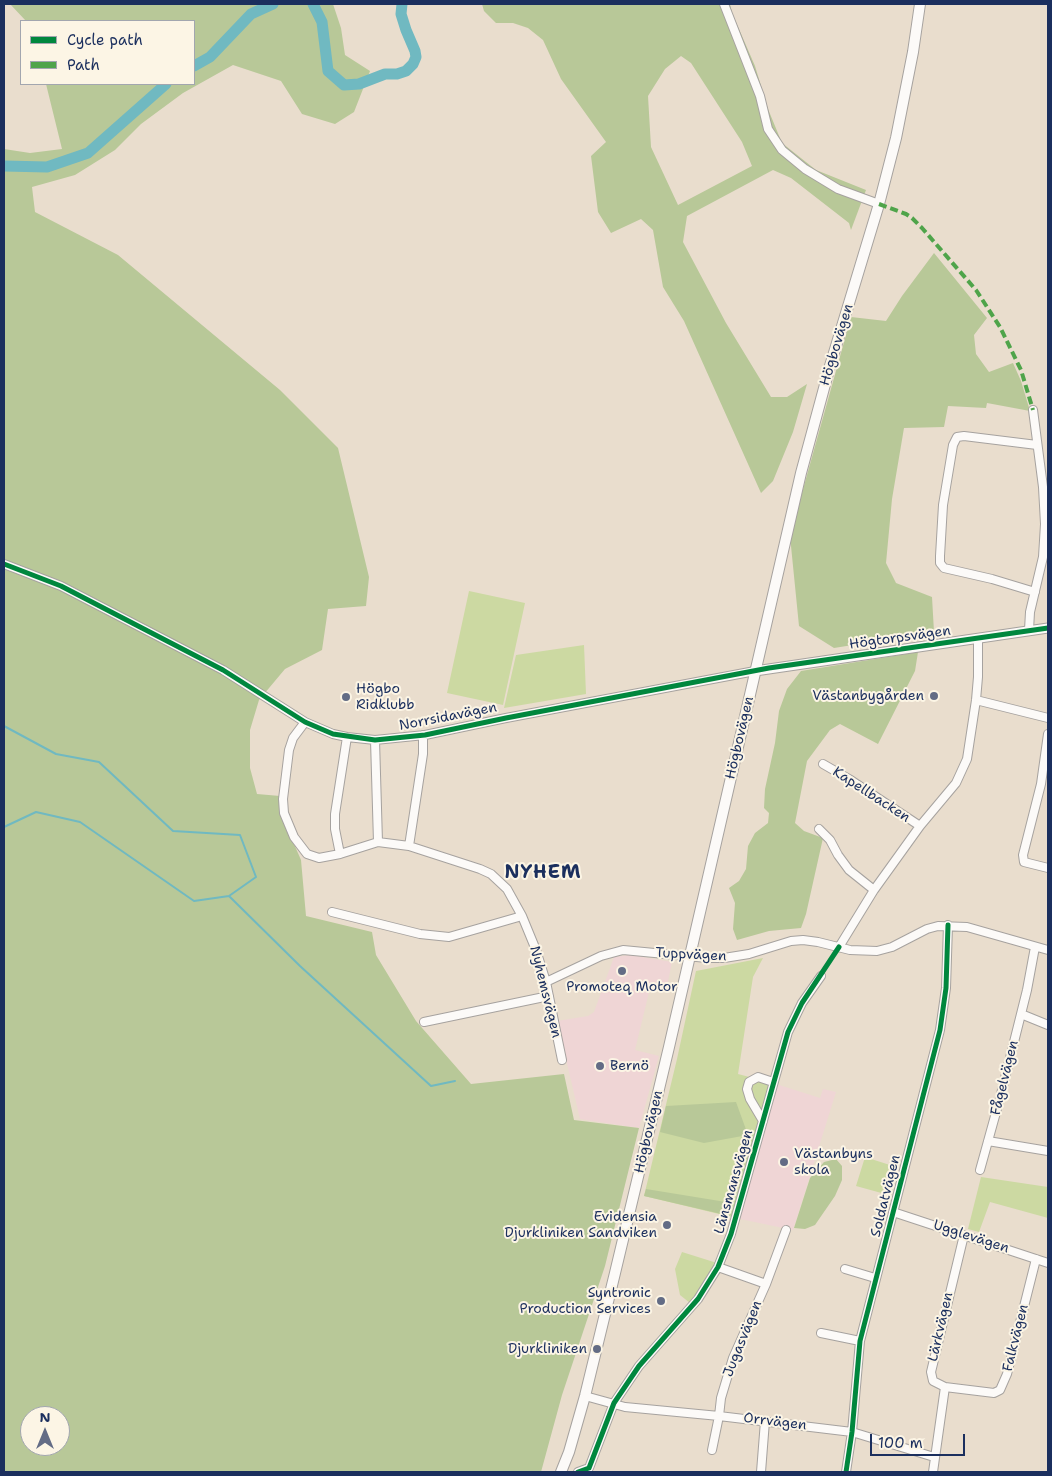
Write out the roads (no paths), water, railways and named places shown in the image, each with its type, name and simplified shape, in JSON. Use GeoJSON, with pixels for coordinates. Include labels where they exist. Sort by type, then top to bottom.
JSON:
{"type":"FeatureCollection","features":[{"type":"Feature","properties":{"kind":"main road","name":"Högbovägen"},"geometry":{"type":"LineString","coordinates":[[561,1472],[569,1452],[585,1396],[667,1057],[801,473],[830,366],[880,204],[896,138],[913,52],[920,4]]}},
{"type":"Feature","properties":{"kind":"street"},"geometry":{"type":"LineString","coordinates":[[724,4],[760,96],[768,129],[782,150],[805,169],[838,189],[880,204]]}},
{"type":"Feature","properties":{"kind":"street"},"geometry":{"type":"LineString","coordinates":[[1029,630],[1029,620],[1043,556],[1045,524],[1043,487],[1033,410]]}},
{"type":"Feature","properties":{"kind":"street"},"geometry":{"type":"LineString","coordinates":[[1035,592],[992,579],[944,568],[940,563],[940,556],[943,506],[955,439],[964,436],[1037,445]]}},
{"type":"Feature","properties":{"kind":"street","name":"Norrsidavägen"},"geometry":{"type":"LineString","coordinates":[[4,564],[61,586],[209,663],[248,685],[305,722],[333,734],[347,737],[375,740],[423,735],[755,671]]}},
{"type":"Feature","properties":{"kind":"street","name":"Högtorpsvägen"},"geometry":{"type":"LineString","coordinates":[[755,671],[1048,628]]}},
{"type":"Feature","properties":{"kind":"street"},"geometry":{"type":"LineString","coordinates":[[839,947],[874,890],[920,826],[956,783],[967,758],[976,700],[978,638]]}},
{"type":"Feature","properties":{"kind":"street"},"geometry":{"type":"LineString","coordinates":[[976,700],[1048,718]]}},
{"type":"Feature","properties":{"kind":"street"},"geometry":{"type":"LineString","coordinates":[[305,722],[293,738],[289,750],[283,804],[284,813],[294,837],[307,854],[319,858],[340,854],[335,829],[335,814],[347,737]]}},
{"type":"Feature","properties":{"kind":"street"},"geometry":{"type":"LineString","coordinates":[[1048,734],[1041,784],[1023,855],[1024,862],[1048,868]]}},
{"type":"Feature","properties":{"kind":"street"},"geometry":{"type":"LineString","coordinates":[[409,846],[423,754],[423,735]]}},
{"type":"Feature","properties":{"kind":"street"},"geometry":{"type":"LineString","coordinates":[[375,740],[378,842]]}},
{"type":"Feature","properties":{"kind":"street","name":"Kapellbacken"},"geometry":{"type":"LineString","coordinates":[[823,764],[849,778],[920,826]]}},
{"type":"Feature","properties":{"kind":"street"},"geometry":{"type":"LineString","coordinates":[[819,829],[830,840],[849,870],[874,890]]}},
{"type":"Feature","properties":{"kind":"street","name":"Nyhemsvägen"},"geometry":{"type":"LineString","coordinates":[[340,854],[378,842],[396,843],[491,874],[508,889],[536,950],[546,982],[562,1060]]}},
{"type":"Feature","properties":{"kind":"street"},"geometry":{"type":"LineString","coordinates":[[332,912],[420,934],[449,937],[522,916]]}},
{"type":"Feature","properties":{"kind":"street","name":"Tuppvägen"},"geometry":{"type":"LineString","coordinates":[[546,982],[613,952],[635,951],[707,958],[735,957],[791,941],[803,940],[860,952],[877,951],[927,929],[948,926],[967,927],[1048,950]]}},
{"type":"Feature","properties":{"kind":"street","name":"Soldatvägen"},"geometry":{"type":"LineString","coordinates":[[846,1472],[852,1432],[860,1341],[940,1030],[946,988],[948,926]]}},
{"type":"Feature","properties":{"kind":"street","name":"Fågelvägen"},"geometry":{"type":"LineString","coordinates":[[980,1170],[1021,1014],[1035,947]]}},
{"type":"Feature","properties":{"kind":"street","name":"Länsmansvägen"},"geometry":{"type":"LineString","coordinates":[[614,1404],[639,1366],[698,1299],[718,1267],[731,1234],[788,1032],[802,1003],[821,976]]}},
{"type":"Feature","properties":{"kind":"street"},"geometry":{"type":"LineString","coordinates":[[424,1022],[549,996]]}},
{"type":"Feature","properties":{"kind":"street"},"geometry":{"type":"LineString","coordinates":[[1021,1014],[1048,1024]]}},
{"type":"Feature","properties":{"kind":"street","name":"Länsmansvägen"},"geometry":{"type":"LineString","coordinates":[[763,1120],[750,1099],[747,1090],[749,1082],[758,1077],[773,1082]]}},
{"type":"Feature","properties":{"kind":"street"},"geometry":{"type":"LineString","coordinates":[[988,1141],[1048,1151]]}},
{"type":"Feature","properties":{"kind":"street","name":"Ugglevägen"},"geometry":{"type":"LineString","coordinates":[[893,1212],[1048,1263]]}},
{"type":"Feature","properties":{"kind":"street","name":"Jugasvägen"},"geometry":{"type":"LineString","coordinates":[[712,1450],[721,1398],[733,1358],[766,1284],[786,1230]]}},
{"type":"Feature","properties":{"kind":"street","name":"Lärkvägen"},"geometry":{"type":"LineString","coordinates":[[945,1387],[934,1381],[931,1372],[964,1235]]}},
{"type":"Feature","properties":{"kind":"street","name":"Falkvägen"},"geometry":{"type":"LineString","coordinates":[[945,1387],[994,1393],[1000,1390],[1007,1374],[1036,1259]]}},
{"type":"Feature","properties":{"kind":"street"},"geometry":{"type":"LineString","coordinates":[[718,1267],[766,1284]]}},
{"type":"Feature","properties":{"kind":"street"},"geometry":{"type":"LineString","coordinates":[[845,1269],[875,1278]]}},
{"type":"Feature","properties":{"kind":"street"},"geometry":{"type":"LineString","coordinates":[[821,1333],[860,1341]]}},
{"type":"Feature","properties":{"kind":"street"},"geometry":{"type":"LineString","coordinates":[[933,1472],[945,1387]]}},
{"type":"Feature","properties":{"kind":"street","name":"Orrvägen"},"geometry":{"type":"LineString","coordinates":[[585,1396],[614,1404],[644,1409],[852,1432],[934,1456]]}},
{"type":"Feature","properties":{"kind":"street"},"geometry":{"type":"LineString","coordinates":[[578,1472],[589,1468],[614,1404]]}},
{"type":"Feature","properties":{"kind":"street"},"geometry":{"type":"LineString","coordinates":[[761,1472],[765,1421]]}},
{"type":"Feature","properties":{"kind":"waterway"},"geometry":{"type":"LineString","coordinates":[[195,65],[210,57],[251,14],[273,4]]}},
{"type":"Feature","properties":{"kind":"waterway"},"geometry":{"type":"LineString","coordinates":[[313,4],[322,22],[328,71],[344,85],[359,84],[385,74],[397,74],[406,71],[413,64],[416,57],[415,51],[401,14],[402,4]]}},
{"type":"Feature","properties":{"kind":"waterway"},"geometry":{"type":"LineString","coordinates":[[4,166],[47,167],[88,153],[165,85]]}},
{"type":"Feature","properties":{"kind":"waterway"},"geometry":{"type":"LineString","coordinates":[[4,726],[56,754],[99,762],[173,831],[240,835],[256,877],[229,896]]}},
{"type":"Feature","properties":{"kind":"waterway"},"geometry":{"type":"LineString","coordinates":[[4,827],[36,812],[80,822],[194,901],[229,896],[300,966],[431,1086],[455,1081]]}},
{"type":"Feature","properties":{"kind":"place","name":"Västanbygården"},"geometry":{"type":"Point","coordinates":[934,696]}},
{"type":"Feature","properties":{"kind":"place","name":"Högbo Ridklubb"},"geometry":{"type":"Point","coordinates":[346,697]}},
{"type":"Feature","properties":{"kind":"place","name":"Promoteq Motor"},"geometry":{"type":"Point","coordinates":[622,971]}},
{"type":"Feature","properties":{"kind":"place","name":"Bernö"},"geometry":{"type":"Point","coordinates":[600,1066]}},
{"type":"Feature","properties":{"kind":"place","name":"Västanbyns skola"},"geometry":{"type":"Point","coordinates":[784,1162]}},
{"type":"Feature","properties":{"kind":"place","name":"Evidensia Djurkliniken Sandviken"},"geometry":{"type":"Point","coordinates":[667,1225]}},
{"type":"Feature","properties":{"kind":"place","name":"Syntronic Production Services"},"geometry":{"type":"Point","coordinates":[661,1301]}},
{"type":"Feature","properties":{"kind":"place","name":"Djurkliniken"},"geometry":{"type":"Point","coordinates":[597,1349]}},
{"type":"Feature","properties":{"kind":"district","name":"NYHEM"},"geometry":{"type":"Point","coordinates":[543,873]}}]}
